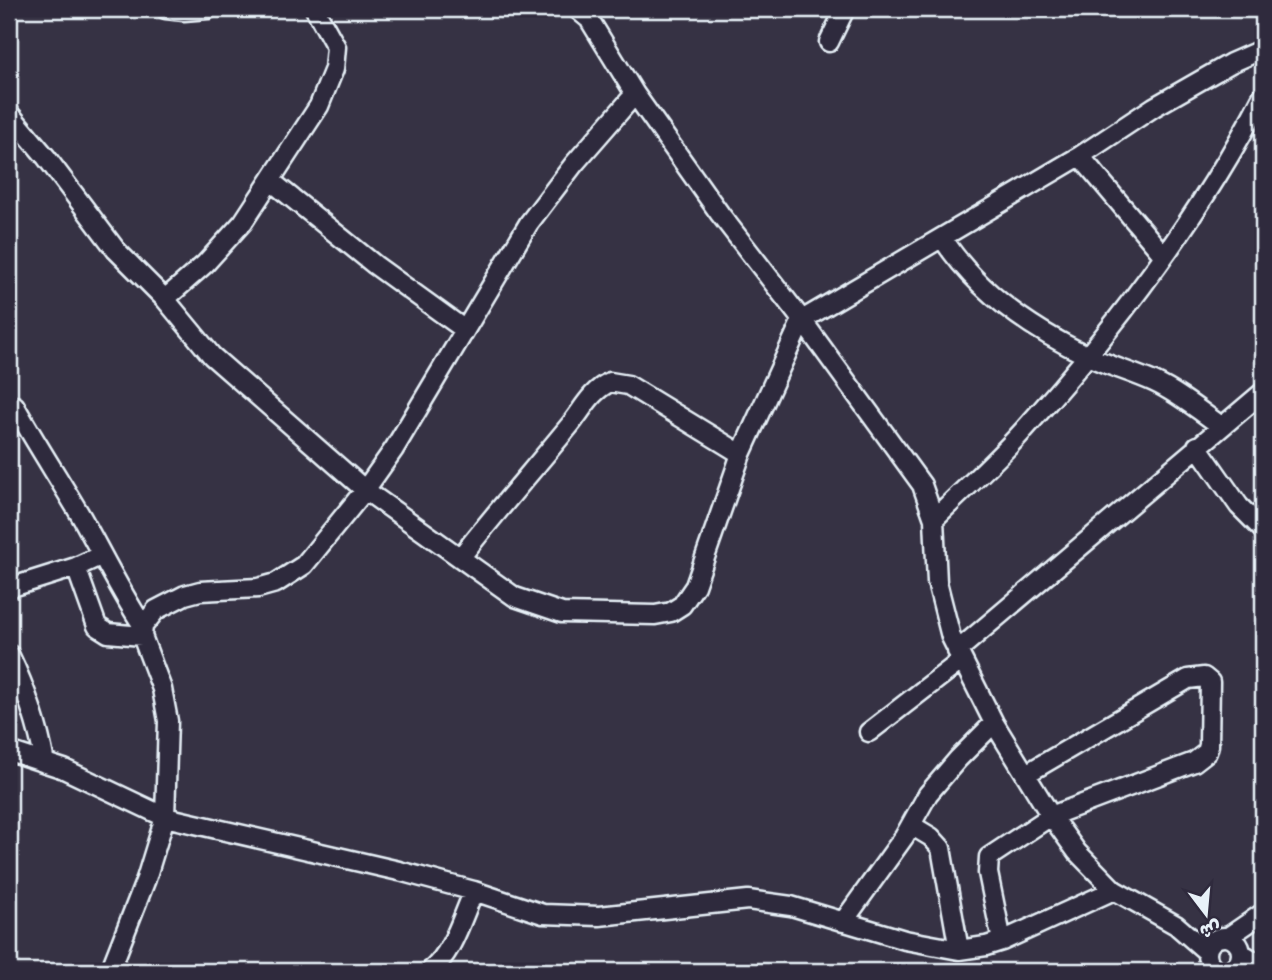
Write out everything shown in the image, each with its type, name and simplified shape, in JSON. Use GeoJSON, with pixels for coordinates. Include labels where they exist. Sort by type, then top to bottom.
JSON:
{"type":"FeatureCollection","features":[{"type":"Feature","properties":{"kind":"street"},"geometry":{"type":"LineString","coordinates":[[166,9],[208,9]]}},
{"type":"Feature","properties":{"kind":"street"},"geometry":{"type":"LineString","coordinates":[[165,299],[228,241],[271,181],[319,106],[334,69],[336,47],[314,9]]}},
{"type":"Feature","properties":{"kind":"street"},"geometry":{"type":"LineString","coordinates":[[577,9],[594,26],[635,94],[720,214],[802,320],[922,485],[934,519],[939,590],[945,619],[959,656],[994,723],[1051,816],[1077,852],[1114,890],[1232,957],[1263,966]]}},
{"type":"Feature","properties":{"kind":"street"},"geometry":{"type":"LineString","coordinates":[[829,42],[845,9]]}},
{"type":"Feature","properties":{"kind":"street"},"geometry":{"type":"LineString","coordinates":[[9,113],[46,156],[116,250],[165,299],[212,356],[365,490],[515,597],[562,613],[654,615],[671,612],[682,605],[695,586],[741,454],[802,320],[943,239],[1165,101],[1263,49]]}},
{"type":"Feature","properties":{"kind":"street"},"geometry":{"type":"LineString","coordinates":[[143,631],[156,610],[185,595],[258,588],[292,575],[304,565],[365,490],[394,449],[529,223],[574,164],[635,94]]}},
{"type":"Feature","properties":{"kind":"street"},"geometry":{"type":"LineString","coordinates":[[934,519],[1020,435],[1088,356],[1164,256],[1228,158],[1263,96]]}},
{"type":"Feature","properties":{"kind":"street"},"geometry":{"type":"LineString","coordinates":[[1080,156],[1164,256]]}},
{"type":"Feature","properties":{"kind":"street"},"geometry":{"type":"LineString","coordinates":[[271,181],[375,265],[465,330]]}},
{"type":"Feature","properties":{"kind":"street"},"geometry":{"type":"LineString","coordinates":[[943,239],[959,264],[992,297],[1031,325],[1088,356],[1155,383],[1221,426]]}},
{"type":"Feature","properties":{"kind":"street"},"geometry":{"type":"LineString","coordinates":[[460,558],[592,394],[610,383],[628,385],[741,454]]}},
{"type":"Feature","properties":{"kind":"street"},"geometry":{"type":"LineString","coordinates":[[869,732],[1197,446],[1221,426],[1259,402]]}},
{"type":"Feature","properties":{"kind":"street"},"geometry":{"type":"LineString","coordinates":[[15,406],[80,515],[143,631],[166,709],[168,737],[165,817],[146,879],[110,971]]}},
{"type":"Feature","properties":{"kind":"street"},"geometry":{"type":"LineString","coordinates":[[1197,446],[1239,506],[1263,530]]}},
{"type":"Feature","properties":{"kind":"street"},"geometry":{"type":"LineString","coordinates":[[9,588],[76,567],[102,555]]}},
{"type":"Feature","properties":{"kind":"street"},"geometry":{"type":"LineString","coordinates":[[76,567],[97,626],[108,633],[143,631]]}},
{"type":"Feature","properties":{"kind":"street"},"geometry":{"type":"LineString","coordinates":[[9,654],[26,689],[45,762]]}},
{"type":"Feature","properties":{"kind":"street"},"geometry":{"type":"LineString","coordinates":[[1002,941],[988,873],[989,857],[1051,816],[1194,762],[1203,756],[1209,745],[1210,682],[1204,677],[1188,680],[1026,774]]}},
{"type":"Feature","properties":{"kind":"street"},"geometry":{"type":"LineString","coordinates":[[843,922],[911,825],[928,794],[994,723]]}},
{"type":"Feature","properties":{"kind":"street"},"geometry":{"type":"LineString","coordinates":[[9,751],[98,783],[165,817],[334,855],[474,891],[544,914],[570,917],[636,913],[747,900],[791,906],[905,940],[959,950],[1002,941],[1114,890]]}},
{"type":"Feature","properties":{"kind":"street"},"geometry":{"type":"LineString","coordinates":[[911,825],[931,836],[941,848],[959,950]]}},
{"type":"Feature","properties":{"kind":"street"},"geometry":{"type":"LineString","coordinates":[[430,971],[446,953],[474,891]]}},
{"type":"Feature","properties":{"kind":"street"},"geometry":{"type":"LineString","coordinates":[[1177,925],[1203,960],[1212,967],[1232,957],[1263,914]]}},
{"type":"Feature","properties":{"kind":"street"},"geometry":{"type":"LineString","coordinates":[[1203,960],[1212,941],[1232,957]]}}]}
